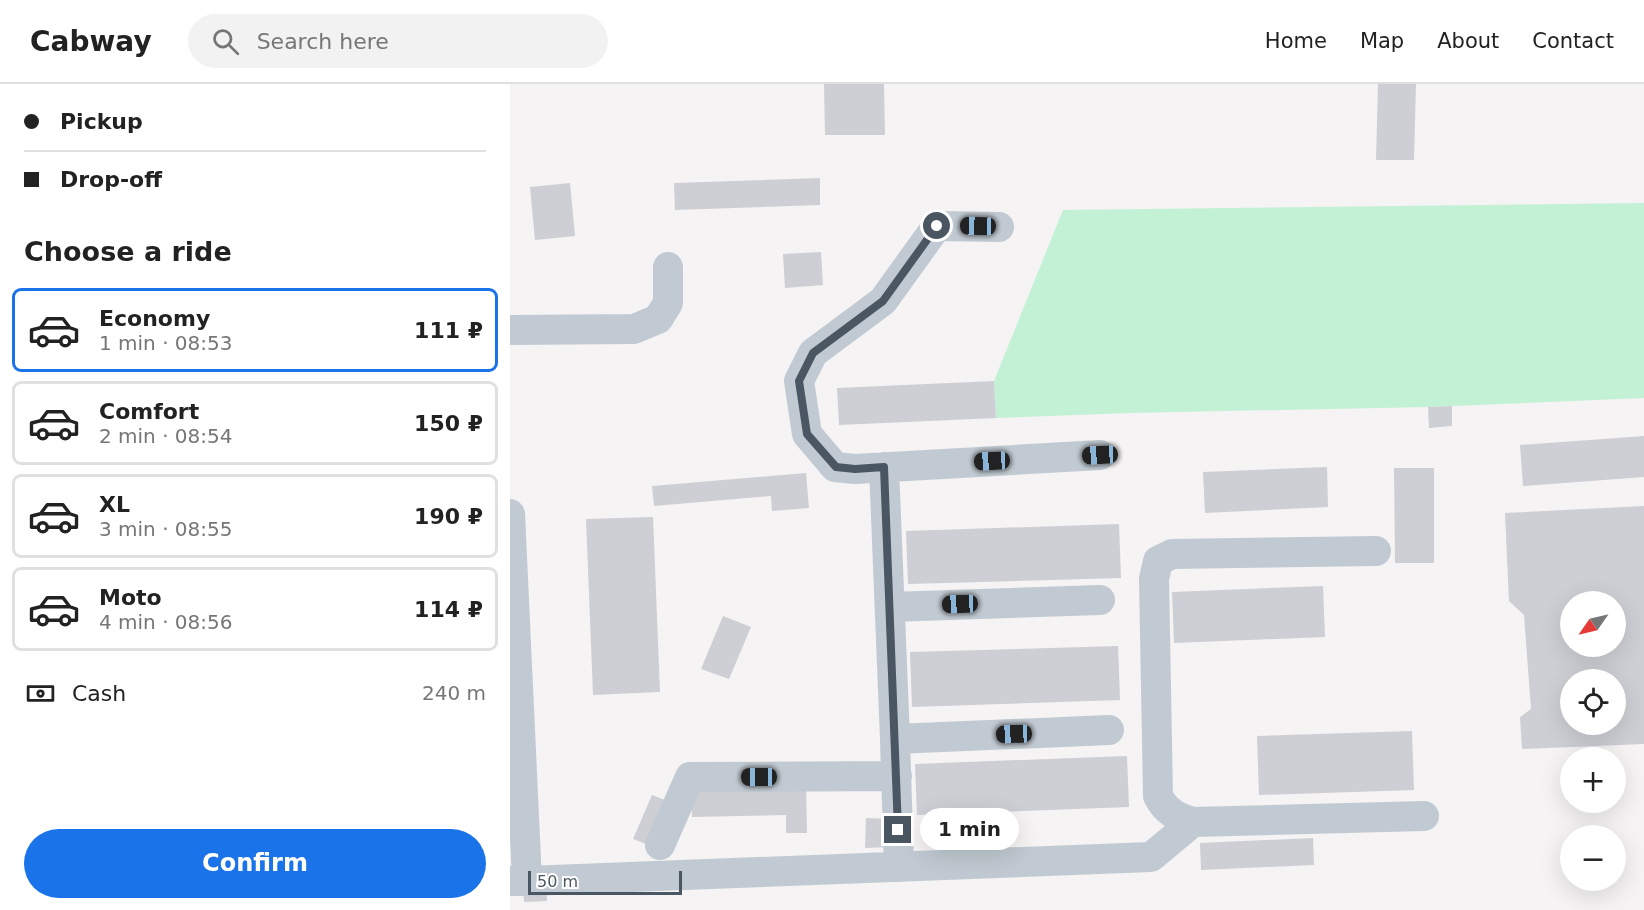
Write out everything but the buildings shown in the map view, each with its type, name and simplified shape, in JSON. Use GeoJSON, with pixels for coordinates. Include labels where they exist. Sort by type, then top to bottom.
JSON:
{"type":"FeatureCollection","features":[{"type":"Feature","properties":{"kind":"lane"},"geometry":{"type":"LineString","coordinates":[[999,227],[937,226],[883,301],[813,353],[799,381],[807,434],[836,467],[855,469],[1100,455]]}},
{"type":"Feature","properties":{"kind":"lane"},"geometry":{"type":"LineString","coordinates":[[510,330],[634,329],[658,319],[668,303],[668,267]]}},
{"type":"Feature","properties":{"kind":"lane"},"geometry":{"type":"LineString","coordinates":[[884,467],[899,867]]}},
{"type":"Feature","properties":{"kind":"lane"},"geometry":{"type":"LineString","coordinates":[[510,514],[519,881],[1151,857],[1193,822]]}},
{"type":"Feature","properties":{"kind":"lane"},"geometry":{"type":"LineString","coordinates":[[1376,551],[1172,554],[1158,561],[1154,579],[1158,796],[1164,807],[1180,818],[1193,822],[1424,816]]}},
{"type":"Feature","properties":{"kind":"lane"},"geometry":{"type":"LineString","coordinates":[[890,607],[1100,600]]}},
{"type":"Feature","properties":{"kind":"lane"},"geometry":{"type":"LineString","coordinates":[[895,739],[1109,730]]}},
{"type":"Feature","properties":{"kind":"lane"},"geometry":{"type":"LineString","coordinates":[[660,845],[690,777],[897,776]]}},
{"type":"Feature","properties":{"kind":"green space"},"geometry":{"type":"Polygon","coordinates":[[[1644,203],[1644,398],[1428,407],[996,418],[994,381],[1063,210],[1644,203]]]}},
{"type":"Feature","properties":{"kind":"route"},"geometry":{"type":"LineString","coordinates":[[898,830],[884,467],[855,469],[836,467],[807,434],[799,381],[813,353],[883,301],[937,226]]}}]}
